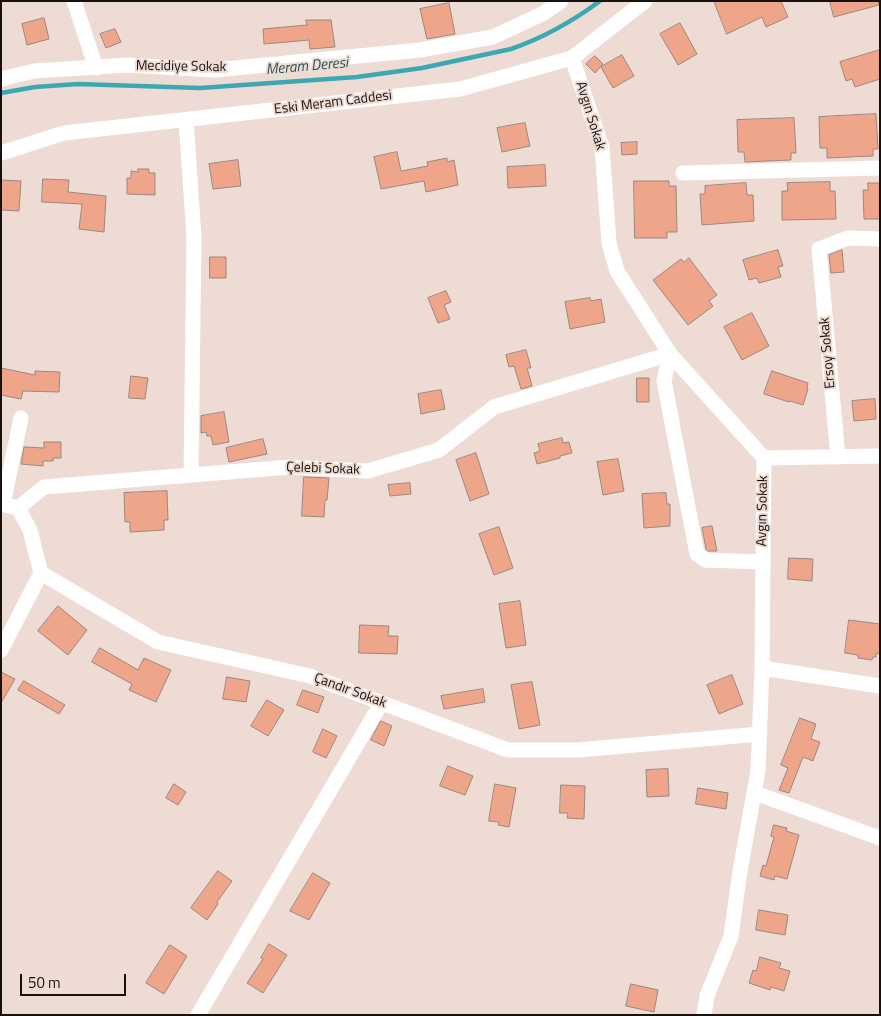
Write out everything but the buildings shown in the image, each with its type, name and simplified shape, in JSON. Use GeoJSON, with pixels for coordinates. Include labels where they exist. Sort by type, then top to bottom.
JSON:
{"type":"FeatureCollection","features":[{"type":"Feature","properties":{"kind":"street"},"geometry":{"type":"LineString","coordinates":[[74,1],[96,68]]}},
{"type":"Feature","properties":{"kind":"street","name":"Mecidiye Sokak"},"geometry":{"type":"LineString","coordinates":[[1,79],[34,71],[127,65],[214,70],[420,50],[493,37],[544,13],[561,1]]}},
{"type":"Feature","properties":{"kind":"street","name":"Eski Meram Caddesi"},"geometry":{"type":"LineString","coordinates":[[1,153],[64,133],[460,89],[572,58],[645,1]]}},
{"type":"Feature","properties":{"kind":"street","name":"Avgın Sokak"},"geometry":{"type":"LineString","coordinates":[[572,58],[602,147],[609,243],[617,271],[670,354],[764,458],[762,668],[758,771],[740,871],[731,936],[707,996],[704,1015]]}},
{"type":"Feature","properties":{"kind":"street"},"geometry":{"type":"LineString","coordinates":[[186,120],[194,237],[191,474]]}},
{"type":"Feature","properties":{"kind":"street"},"geometry":{"type":"LineString","coordinates":[[683,173],[880,168]]}},
{"type":"Feature","properties":{"kind":"street","name":"Ersoy Sokak"},"geometry":{"type":"LineString","coordinates":[[838,456],[819,249],[848,238],[880,239]]}},
{"type":"Feature","properties":{"kind":"street"},"geometry":{"type":"LineString","coordinates":[[670,354],[664,381],[697,554],[706,560],[762,562]]}},
{"type":"Feature","properties":{"kind":"street","name":"Çelebi Sokak"},"geometry":{"type":"LineString","coordinates":[[18,508],[44,487],[290,467],[368,471],[440,450],[494,408],[670,354]]}},
{"type":"Feature","properties":{"kind":"street"},"geometry":{"type":"LineString","coordinates":[[1,650],[40,573],[30,530],[18,508],[2,504],[21,418]]}},
{"type":"Feature","properties":{"kind":"street"},"geometry":{"type":"LineString","coordinates":[[764,458],[880,456]]}},
{"type":"Feature","properties":{"kind":"street","name":"Çandır Sokak"},"geometry":{"type":"LineString","coordinates":[[40,573],[158,642],[310,676],[508,750],[578,750],[760,734]]}},
{"type":"Feature","properties":{"kind":"street"},"geometry":{"type":"LineString","coordinates":[[762,668],[880,686]]}},
{"type":"Feature","properties":{"kind":"street"},"geometry":{"type":"LineString","coordinates":[[198,1015],[382,702]]}},
{"type":"Feature","properties":{"kind":"street"},"geometry":{"type":"LineString","coordinates":[[755,793],[880,838]]}},
{"type":"Feature","properties":{"kind":"waterway","name":"Meram Deresi"},"geometry":{"type":"LineString","coordinates":[[1,93],[35,87],[78,84],[200,88],[357,77],[422,68],[523,45],[557,28],[600,1]]}}]}
